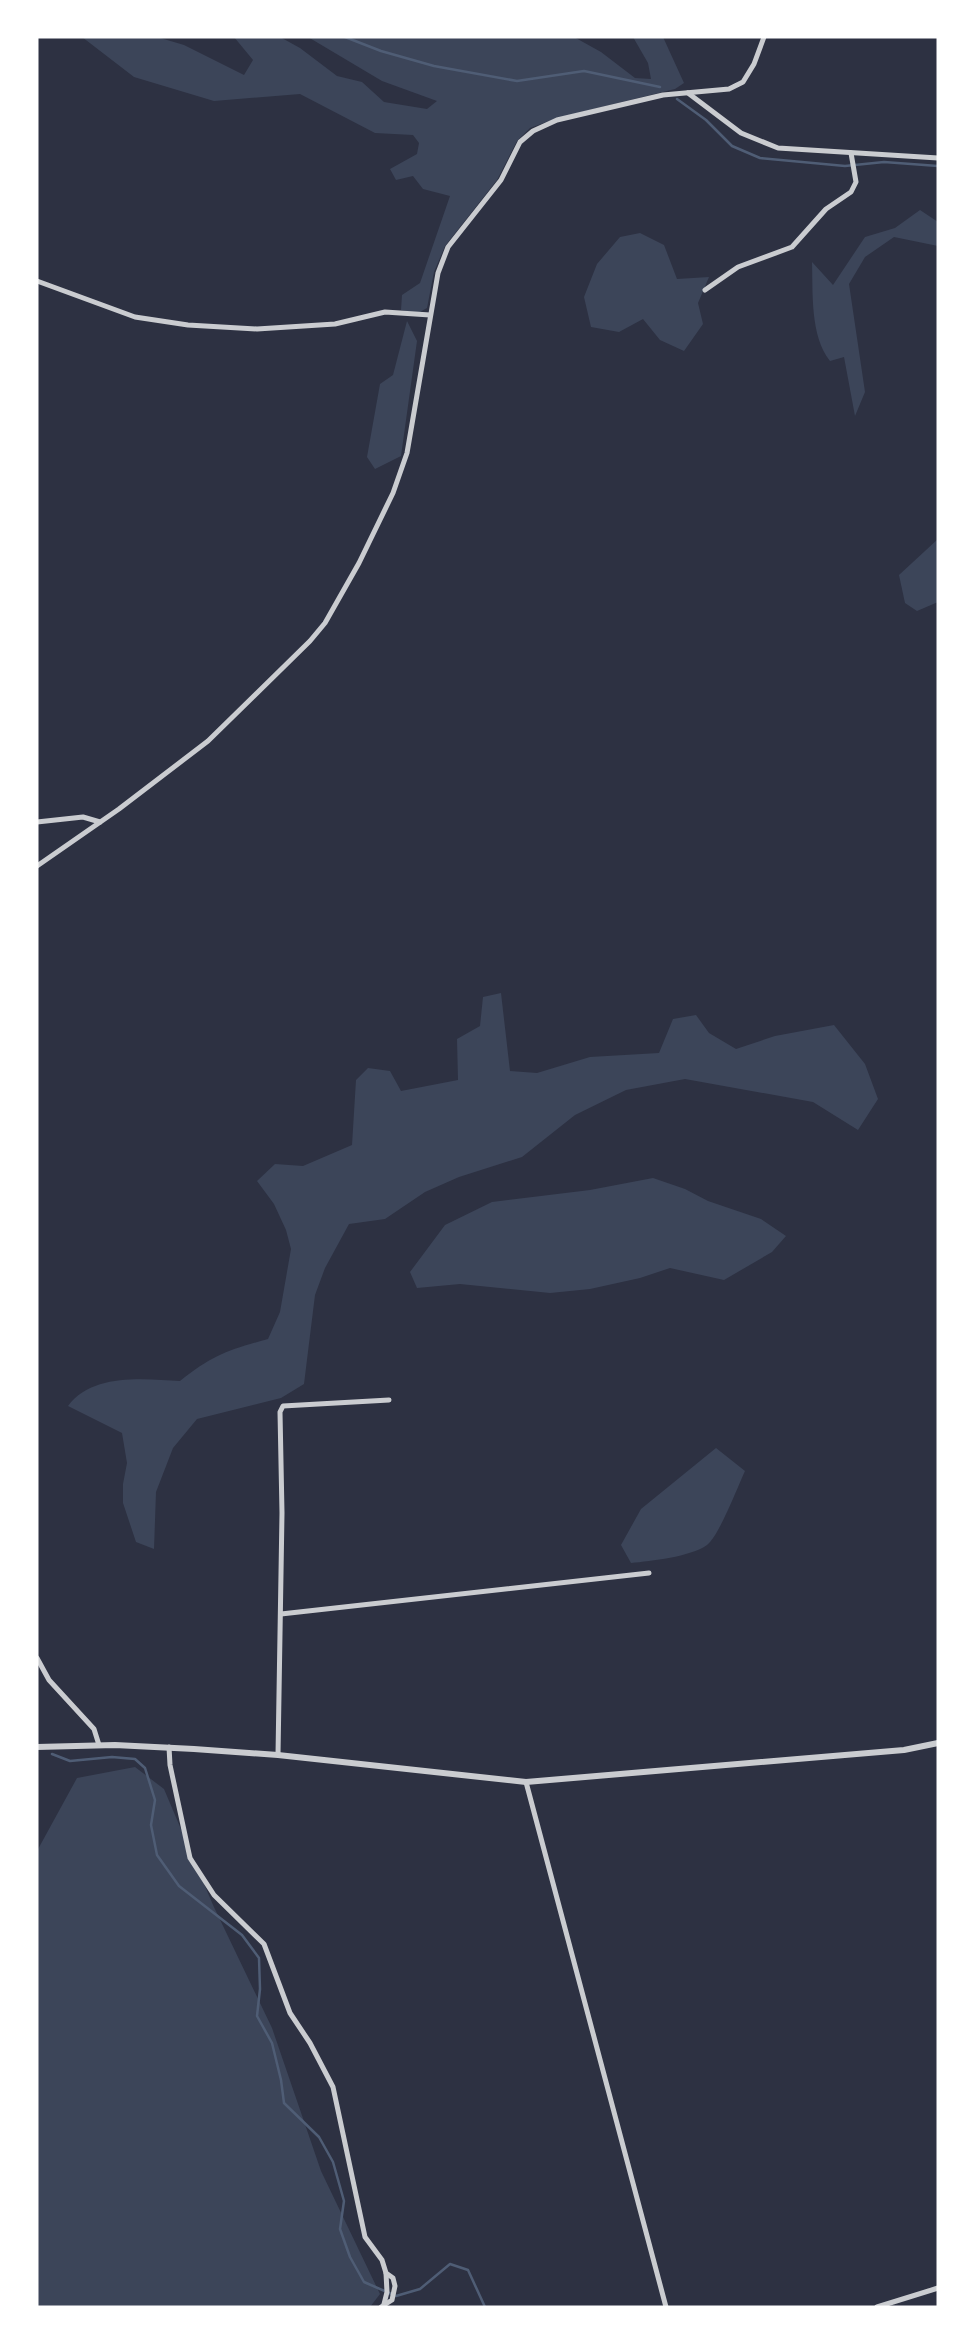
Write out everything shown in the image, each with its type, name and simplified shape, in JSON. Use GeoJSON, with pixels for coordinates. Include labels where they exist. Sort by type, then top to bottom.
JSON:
{"type":"FeatureCollection","features":[{"type":"Feature","properties":{"kind":"street"},"geometry":{"type":"LineString","coordinates":[[37,866],[208,741],[325,623],[388,505],[407,453],[438,273],[448,247],[501,180],[520,142],[533,131],[557,120],[663,95],[729,89],[743,82],[754,64],[764,37]]}},
{"type":"Feature","properties":{"kind":"street"},"geometry":{"type":"LineString","coordinates":[[688,93],[741,133],[778,148],[851,156],[938,158]]}},
{"type":"Feature","properties":{"kind":"street"},"geometry":{"type":"LineString","coordinates":[[705,290],[738,267],[792,247],[826,209],[851,192],[856,182],[851,156]]}},
{"type":"Feature","properties":{"kind":"street"},"geometry":{"type":"LineString","coordinates":[[37,281],[135,317],[188,325],[257,329],[335,324],[385,312],[430,315]]}},
{"type":"Feature","properties":{"kind":"street"},"geometry":{"type":"LineString","coordinates":[[37,822],[83,817],[100,822]]}},
{"type":"Feature","properties":{"kind":"street"},"geometry":{"type":"LineString","coordinates":[[278,1755],[281,1614],[280,1412],[283,1406],[389,1400]]}},
{"type":"Feature","properties":{"kind":"street"},"geometry":{"type":"LineString","coordinates":[[281,1614],[649,1573]]}},
{"type":"Feature","properties":{"kind":"street"},"geometry":{"type":"LineString","coordinates":[[37,1658],[40,1668],[49,1680],[94,1729],[99,1745]]}},
{"type":"Feature","properties":{"kind":"street"},"geometry":{"type":"LineString","coordinates":[[37,1748],[99,1745],[278,1755],[526,1782],[904,1750],[938,1743]]}},
{"type":"Feature","properties":{"kind":"street"},"geometry":{"type":"LineString","coordinates":[[169,1748],[170,1765],[190,1858],[214,1895],[264,1944],[290,2013],[310,2043],[333,2087],[365,2237],[382,2260],[386,2273],[387,2292],[383,2305]]}},
{"type":"Feature","properties":{"kind":"street"},"geometry":{"type":"LineString","coordinates":[[526,1782],[666,2307]]}},
{"type":"Feature","properties":{"kind":"street"},"geometry":{"type":"LineString","coordinates":[[383,2305],[392,2300],[395,2286],[393,2277],[386,2273]]}},
{"type":"Feature","properties":{"kind":"street"},"geometry":{"type":"LineString","coordinates":[[877,2307],[938,2288]]}},
{"type":"Feature","properties":{"kind":"shaded area"},"geometry":{"type":"Polygon","coordinates":[[[82,37],[157,37],[184,45],[244,75],[253,60],[234,37],[280,37],[300,48],[337,76],[362,82],[384,102],[427,109],[437,101],[382,81],[308,37],[574,37],[601,52],[635,78],[651,79],[648,63],[633,37],[663,37],[684,83],[675,89],[557,118],[530,128],[517,141],[497,180],[445,246],[434,272],[427,308],[418,313],[401,310],[402,295],[420,283],[450,196],[423,189],[413,176],[396,180],[390,169],[417,154],[419,143],[413,135],[375,133],[300,94],[214,101],[134,77],[82,37]]]}},
{"type":"Feature","properties":{"kind":"shaded area"},"geometry":{"type":"Polygon","coordinates":[[[920,210],[938,222],[938,246],[894,237],[865,257],[849,284],[865,392],[855,416],[844,357],[830,361],[819,339],[814,314],[812,262],[833,285],[865,237],[895,228],[920,210]]]}},
{"type":"Feature","properties":{"kind":"shaded area"},"geometry":{"type":"Polygon","coordinates":[[[640,233],[664,245],[677,279],[709,277],[698,303],[703,324],[684,351],[660,340],[643,319],[619,332],[591,327],[584,297],[597,264],[620,237],[640,233]]]}},
{"type":"Feature","properties":{"kind":"shaded area"},"geometry":{"type":"Polygon","coordinates":[[[407,321],[417,341],[401,456],[375,469],[367,457],[380,384],[393,375],[407,321]]]}},
{"type":"Feature","properties":{"kind":"shaded area"},"geometry":{"type":"Polygon","coordinates":[[[938,539],[938,602],[917,611],[905,603],[899,575],[938,539]]]}},
{"type":"Feature","properties":{"kind":"shaded area"},"geometry":{"type":"Polygon","coordinates":[[[501,993],[510,1071],[537,1073],[590,1057],[659,1053],[673,1019],[696,1015],[709,1033],[736,1049],[775,1036],[834,1025],[865,1064],[878,1099],[858,1130],[813,1102],[685,1079],[626,1090],[575,1115],[522,1157],[459,1177],[425,1192],[385,1219],[349,1224],[325,1268],[315,1295],[304,1384],[281,1398],[197,1419],[173,1448],[156,1492],[154,1549],[136,1542],[123,1503],[127,1463],[122,1433],[68,1406],[78,1395],[104,1383],[135,1379],[180,1381],[221,1354],[268,1339],[280,1312],[291,1249],[274,1204],[257,1181],[275,1164],[303,1166],[352,1145],[356,1080],[368,1068],[390,1071],[401,1091],[458,1080],[457,1039],[480,1026],[483,997],[501,993]]]}},
{"type":"Feature","properties":{"kind":"shaded area"},"geometry":{"type":"Polygon","coordinates":[[[653,1178],[761,1219],[786,1236],[772,1252],[724,1280],[670,1268],[590,1289],[550,1293],[460,1284],[417,1288],[410,1272],[445,1225],[492,1202],[590,1190],[653,1178]]]}},
{"type":"Feature","properties":{"kind":"shaded area"},"geometry":{"type":"Polygon","coordinates":[[[716,1448],[745,1471],[712,1540],[691,1553],[631,1563],[621,1545],[641,1509],[716,1448]]]}},
{"type":"Feature","properties":{"kind":"shaded area"},"geometry":{"type":"Polygon","coordinates":[[[135,1767],[164,1789],[213,1905],[272,2028],[321,2171],[380,2294],[370,2307],[37,2307],[37,1851],[77,1778],[135,1767]]]}},
{"type":"Feature","properties":{"kind":"waterway"},"geometry":{"type":"LineString","coordinates":[[345,37],[381,51],[434,66],[517,81],[584,71],[660,87]]}},
{"type":"Feature","properties":{"kind":"waterway"},"geometry":{"type":"LineString","coordinates":[[677,99],[706,120],[732,146],[760,158],[845,166],[884,162],[938,166]]}},
{"type":"Feature","properties":{"kind":"waterway"},"geometry":{"type":"LineString","coordinates":[[52,1754],[70,1761],[112,1757],[135,1759],[145,1768],[155,1800],[151,1825],[157,1855],[179,1886],[242,1935],[259,1958],[257,2016],[272,2043],[284,2103],[319,2137],[333,2162],[344,2201],[340,2229],[350,2257],[364,2282],[396,2296],[420,2289],[450,2264],[468,2270],[485,2307]]}}]}
